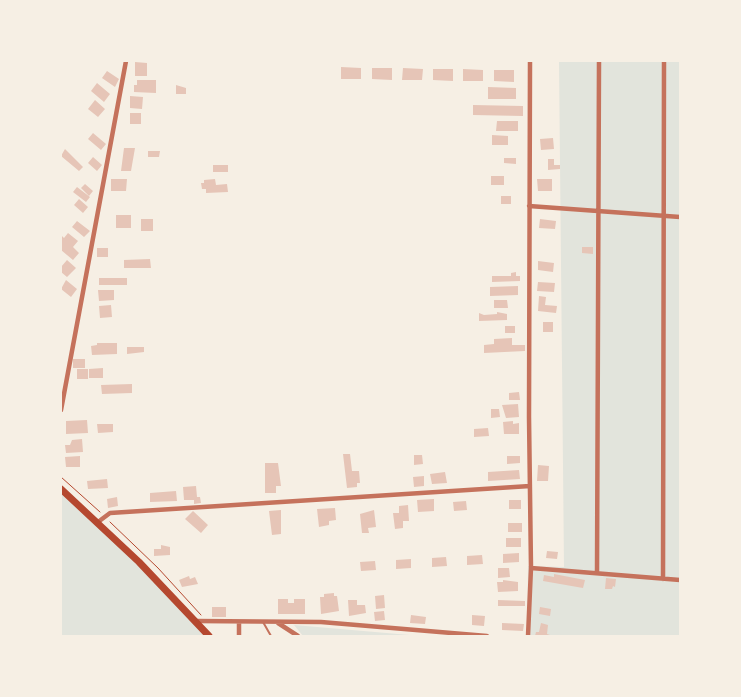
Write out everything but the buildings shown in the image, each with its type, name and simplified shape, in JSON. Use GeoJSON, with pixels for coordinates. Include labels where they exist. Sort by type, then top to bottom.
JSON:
{"type":"FeatureCollection","features":[{"type":"Feature","properties":{"kind":"main road"},"geometry":{"type":"LineString","coordinates":[[61,488],[98,522],[209,636]]}},
{"type":"Feature","properties":{"kind":"street"},"geometry":{"type":"LineString","coordinates":[[61,410],[126,61]]}},
{"type":"Feature","properties":{"kind":"street"},"geometry":{"type":"LineString","coordinates":[[528,636],[531,568],[530,61]]}},
{"type":"Feature","properties":{"kind":"street"},"geometry":{"type":"LineString","coordinates":[[597,572],[599,61]]}},
{"type":"Feature","properties":{"kind":"street"},"geometry":{"type":"LineString","coordinates":[[663,579],[664,61]]}},
{"type":"Feature","properties":{"kind":"street"},"geometry":{"type":"LineString","coordinates":[[529,206],[680,217]]}},
{"type":"Feature","properties":{"kind":"street"},"geometry":{"type":"LineString","coordinates":[[98,522],[110,513],[530,486]]}},
{"type":"Feature","properties":{"kind":"street"},"geometry":{"type":"LineString","coordinates":[[531,568],[680,580]]}},
{"type":"Feature","properties":{"kind":"street"},"geometry":{"type":"LineString","coordinates":[[196,622],[350,624],[487,636]]}},
{"type":"Feature","properties":{"kind":"street"},"geometry":{"type":"LineString","coordinates":[[239,622],[239,636]]}},
{"type":"Feature","properties":{"kind":"street"},"geometry":{"type":"LineString","coordinates":[[277,622],[298,636]]}},
{"type":"Feature","properties":{"kind":"lane"},"geometry":{"type":"LineString","coordinates":[[263,622],[271,636]]}},
{"type":"Feature","properties":{"kind":"path"},"geometry":{"type":"LineString","coordinates":[[61,477],[158,568],[207,622]]}},
{"type":"Feature","properties":{"kind":"shaded area"},"geometry":{"type":"Polygon","coordinates":[[[559,61],[680,61],[680,636],[527,636],[528,566],[564,567],[559,61]]]}},
{"type":"Feature","properties":{"kind":"shaded area"},"geometry":{"type":"Polygon","coordinates":[[[61,489],[209,636],[61,636],[61,489]]]}},
{"type":"Feature","properties":{"kind":"shaded area"},"geometry":{"type":"Polygon","coordinates":[[[294,625],[421,636],[303,636],[294,625]]]}}]}
